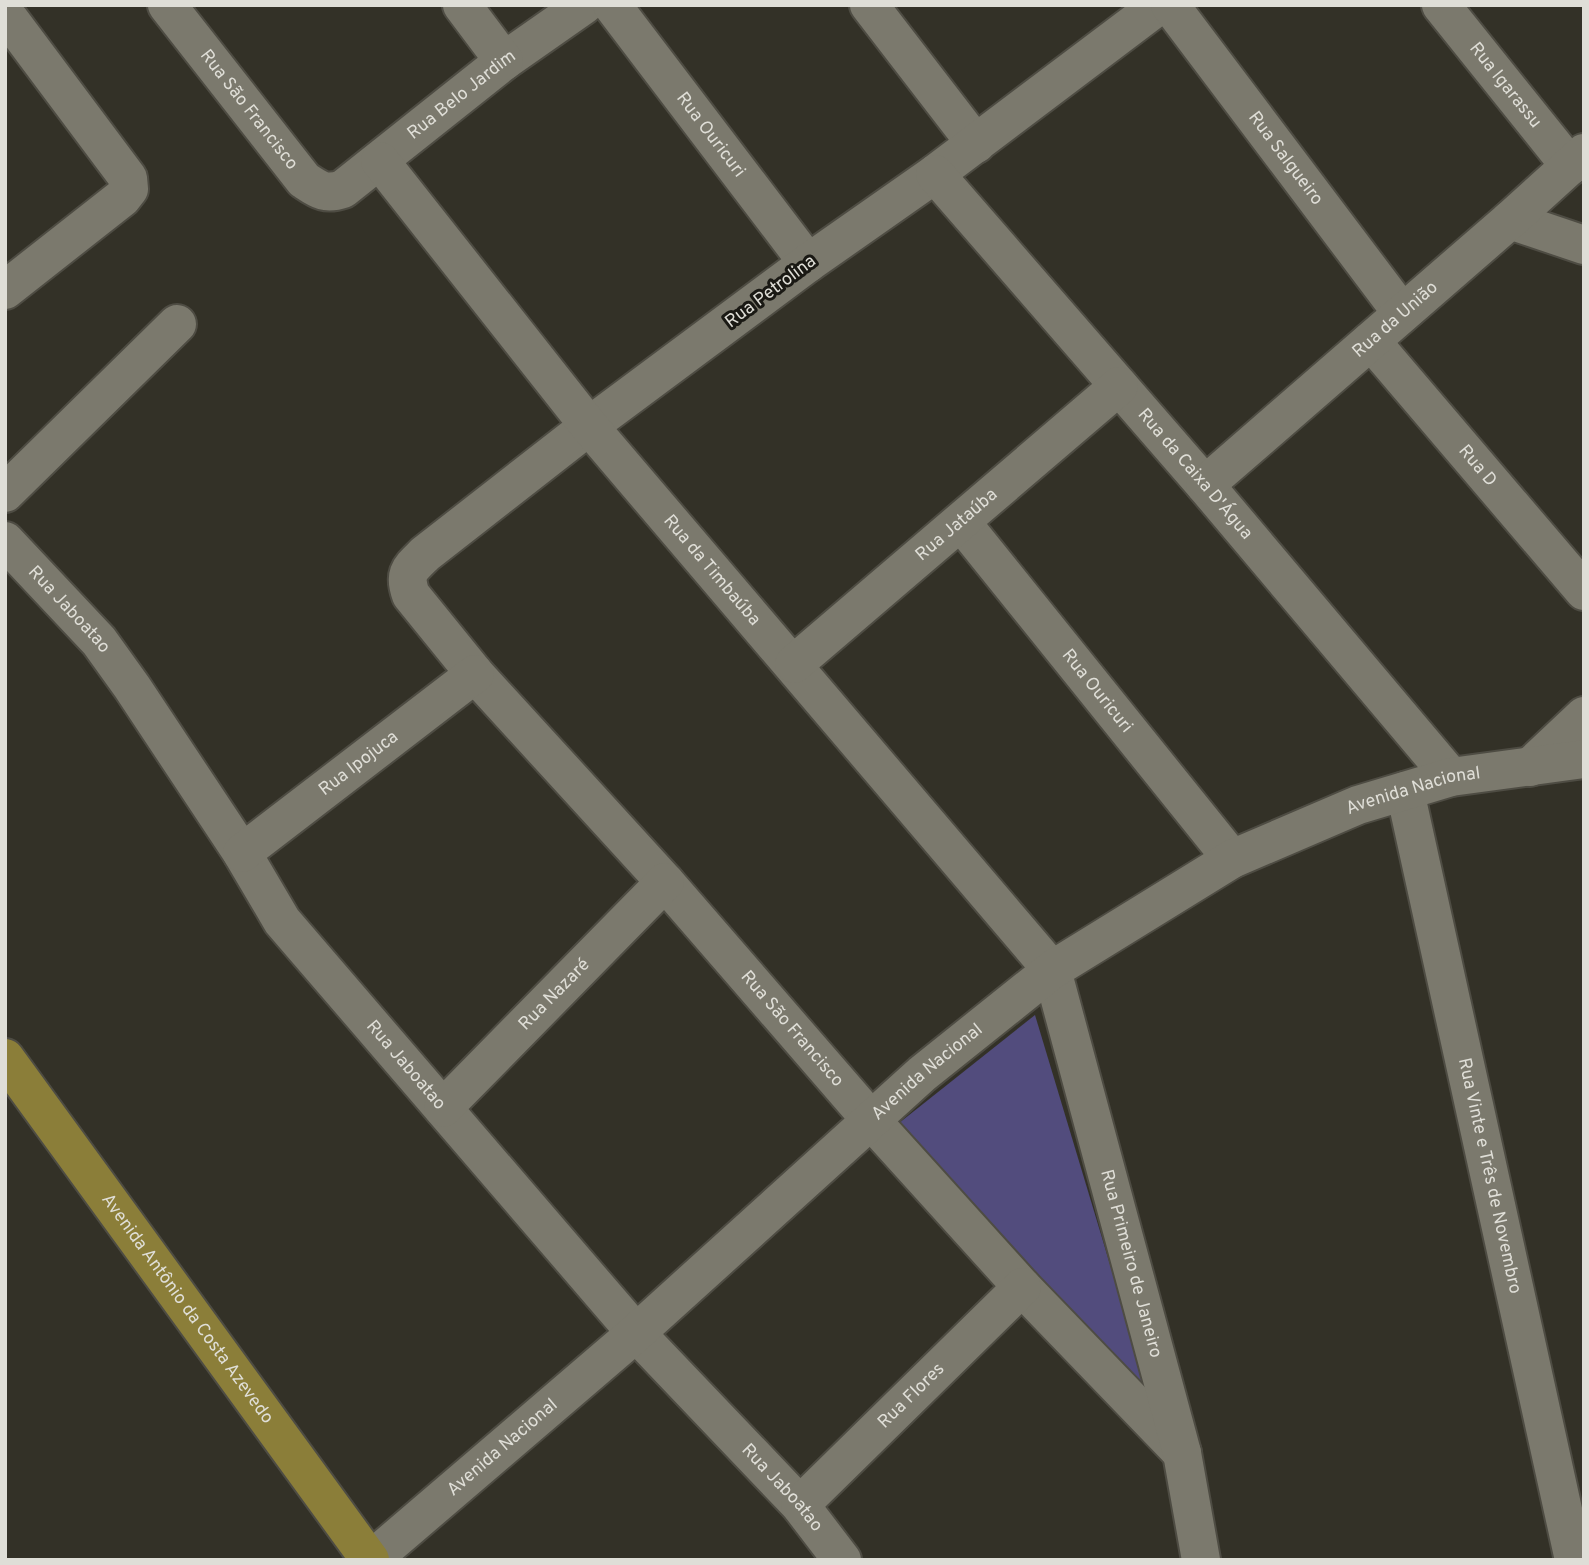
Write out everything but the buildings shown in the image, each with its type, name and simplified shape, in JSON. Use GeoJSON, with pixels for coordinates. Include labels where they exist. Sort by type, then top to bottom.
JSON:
{"type":"FeatureCollection","features":[{"type":"Feature","properties":{"kind":"main road","name":"Avenida Antônio da Costa Azevedo"},"geometry":{"type":"LineString","coordinates":[[5,1058],[370,1560]]}},
{"type":"Feature","properties":{"kind":"street","name":"Rua São Francisco"},"geometry":{"type":"LineString","coordinates":[[167,5],[304,180],[317,189],[331,193],[344,189]]}},
{"type":"Feature","properties":{"kind":"street"},"geometry":{"type":"LineString","coordinates":[[462,5],[503,61]]}},
{"type":"Feature","properties":{"kind":"street","name":"Rua Belo Jardim"},"geometry":{"type":"LineString","coordinates":[[344,189],[503,61],[584,5]]}},
{"type":"Feature","properties":{"kind":"street","name":"Rua Ouricuri"},"geometry":{"type":"LineString","coordinates":[[612,5],[808,263]]}},
{"type":"Feature","properties":{"kind":"street"},"geometry":{"type":"LineString","coordinates":[[869,5],[976,144]]}},
{"type":"Feature","properties":{"kind":"street","name":"Rua Petrolina"},"geometry":{"type":"LineString","coordinates":[[411,595],[406,582],[410,569],[425,554],[589,426],[808,263],[976,144],[1159,5]]}},
{"type":"Feature","properties":{"kind":"street","name":"Rua Salgueiro"},"geometry":{"type":"LineString","coordinates":[[1170,5],[1402,313]]}},
{"type":"Feature","properties":{"kind":"street","name":"Rua Igarassu"},"geometry":{"type":"LineString","coordinates":[[1441,5],[1577,159]]}},
{"type":"Feature","properties":{"kind":"street"},"geometry":{"type":"LineString","coordinates":[[5,290],[130,189],[128,178],[14,16]]}},
{"type":"Feature","properties":{"kind":"street","name":"Rua da União"},"geometry":{"type":"LineString","coordinates":[[1205,485],[1577,159]]}},
{"type":"Feature","properties":{"kind":"street","name":"Rua da Timbaúba"},"geometry":{"type":"LineString","coordinates":[[380,162],[589,426],[1052,970]]}},
{"type":"Feature","properties":{"kind":"street","name":"Rua da Caixa D'Água"},"geometry":{"type":"LineString","coordinates":[[935,174],[1205,485],[1451,777]]}},
{"type":"Feature","properties":{"kind":"street"},"geometry":{"type":"LineString","coordinates":[[1510,220],[1584,245]]}},
{"type":"Feature","properties":{"kind":"street"},"geometry":{"type":"LineString","coordinates":[[5,493],[177,324]]}},
{"type":"Feature","properties":{"kind":"street","name":"Rua D"},"geometry":{"type":"LineString","coordinates":[[1371,341],[1584,592]]}},
{"type":"Feature","properties":{"kind":"street","name":"Rua Jataúba"},"geometry":{"type":"LineString","coordinates":[[794,664],[1119,386]]}},
{"type":"Feature","properties":{"kind":"street","name":"Rua Ouricuri"},"geometry":{"type":"LineString","coordinates":[[961,522],[1232,859]]}},
{"type":"Feature","properties":{"kind":"street","name":"Rua Jaboatao"},"geometry":{"type":"LineString","coordinates":[[5,541],[99,642],[132,687],[242,853],[282,920],[636,1333],[800,1505],[842,1560]]}},
{"type":"Feature","properties":{"kind":"street","name":"Rua São Francisco"},"geometry":{"type":"LineString","coordinates":[[411,595],[475,674],[665,881],[871,1120],[1022,1287],[1182,1453]]}},
{"type":"Feature","properties":{"kind":"street","name":"Rua Ipojuca"},"geometry":{"type":"LineString","coordinates":[[242,853],[475,674]]}},
{"type":"Feature","properties":{"kind":"street"},"geometry":{"type":"LineString","coordinates":[[1530,767],[1584,716]]}},
{"type":"Feature","properties":{"kind":"street","name":"Avenida Nacional"},"geometry":{"type":"LineString","coordinates":[[370,1560],[636,1333],[942,1057],[1052,970],[1232,859],[1358,805],[1451,777],[1584,759]]}},
{"type":"Feature","properties":{"kind":"street","name":"Rua Vinte e Três de Novembro"},"geometry":{"type":"LineString","coordinates":[[1405,791],[1574,1560]]}},
{"type":"Feature","properties":{"kind":"street","name":"Rua Nazaré"},"geometry":{"type":"LineString","coordinates":[[443,1108],[665,881]]}},
{"type":"Feature","properties":{"kind":"street","name":"Rua Primeiro de Janeiro"},"geometry":{"type":"LineString","coordinates":[[1052,970],[1182,1453],[1202,1560]]}},
{"type":"Feature","properties":{"kind":"street","name":"Rua Flores"},"geometry":{"type":"LineString","coordinates":[[800,1505],[1022,1287]]}},
{"type":"Feature","properties":{"kind":"shaded area"},"geometry":{"type":"Polygon","coordinates":[[[1035,1015],[1152,1404],[894,1127],[1035,1015]]]}}]}
